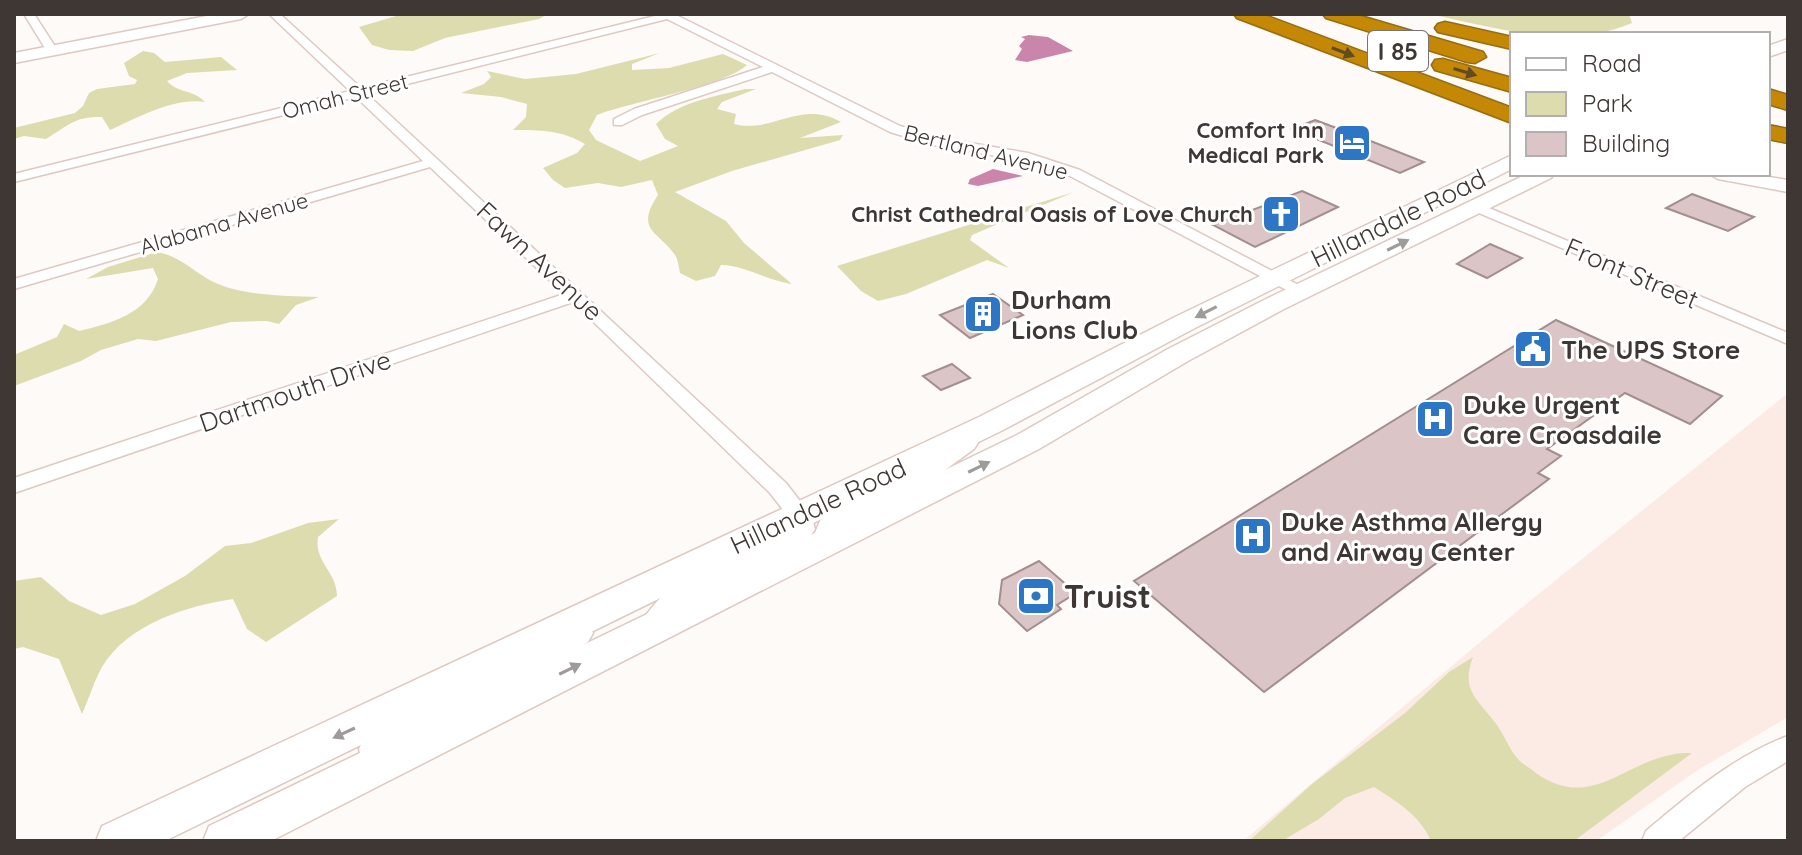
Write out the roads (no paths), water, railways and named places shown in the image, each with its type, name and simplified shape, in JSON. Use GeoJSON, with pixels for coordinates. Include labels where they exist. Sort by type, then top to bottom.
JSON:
{"type":"FeatureCollection","features":[{"type":"Feature","properties":{"kind":"highway"},"geometry":{"type":"LineString","coordinates":[[1244,14],[1510,115]]}},
{"type":"Feature","properties":{"kind":"highway","name":"I 85"},"geometry":{"type":"LineString","coordinates":[[1284,14],[1510,84]]}},
{"type":"Feature","properties":{"kind":"highway","name":"I 85"},"geometry":{"type":"LineString","coordinates":[[1333,14],[1510,67]]}},
{"type":"Feature","properties":{"kind":"highway"},"geometry":{"type":"LineString","coordinates":[[1385,14],[1510,43]]}},
{"type":"Feature","properties":{"kind":"main road"},"geometry":{"type":"LineString","coordinates":[[14,58],[241,14]]}},
{"type":"Feature","properties":{"kind":"main road","name":"Hillandale Road"},"geometry":{"type":"LineString","coordinates":[[225,841],[1028,442],[1178,355],[1289,284],[1510,162]]}},
{"type":"Feature","properties":{"kind":"main road","name":"Hillandale Road"},"geometry":{"type":"LineString","coordinates":[[118,841],[799,514],[1289,284],[1477,207],[1540,176]]}},
{"type":"Feature","properties":{"kind":"street"},"geometry":{"type":"LineString","coordinates":[[29,14],[52,51]]}},
{"type":"Feature","properties":{"kind":"street","name":"Fawn Avenue"},"geometry":{"type":"LineString","coordinates":[[274,14],[576,295],[778,488],[799,514]]}},
{"type":"Feature","properties":{"kind":"street","name":"Omah Street"},"geometry":{"type":"LineString","coordinates":[[14,178],[672,15]]}},
{"type":"Feature","properties":{"kind":"street","name":"Bertland Avenue"},"geometry":{"type":"LineString","coordinates":[[672,15],[772,68],[911,135],[1028,157],[1075,173],[1289,284]]}},
{"type":"Feature","properties":{"kind":"street"},"geometry":{"type":"LineString","coordinates":[[618,122],[638,112],[772,68]]}},
{"type":"Feature","properties":{"kind":"street","name":"Alabama Avenue"},"geometry":{"type":"LineString","coordinates":[[14,284],[434,162]]}},
{"type":"Feature","properties":{"kind":"street"},"geometry":{"type":"LineString","coordinates":[[1732,176],[1788,184]]}},
{"type":"Feature","properties":{"kind":"street"},"geometry":{"type":"LineString","coordinates":[[1750,176],[1788,184]]}},
{"type":"Feature","properties":{"kind":"street","name":"Front Street"},"geometry":{"type":"LineString","coordinates":[[1477,207],[1788,339]]}},
{"type":"Feature","properties":{"kind":"street","name":"Dartmouth Drive"},"geometry":{"type":"LineString","coordinates":[[14,486],[576,295]]}},
{"type":"Feature","properties":{"kind":"street"},"geometry":{"type":"LineString","coordinates":[[826,542],[834,521],[841,514],[913,479],[990,424]]}},
{"type":"Feature","properties":{"kind":"street"},"geometry":{"type":"LineString","coordinates":[[655,627],[671,603],[700,582],[792,536],[800,529],[799,514]]}},
{"type":"Feature","properties":{"kind":"street"},"geometry":{"type":"LineString","coordinates":[[379,764],[377,749],[397,730],[514,673],[553,650],[626,598]]}},
{"type":"Feature","properties":{"kind":"street"},"geometry":{"type":"LineString","coordinates":[[1657,841],[1723,785],[1788,748]]}},
{"type":"Feature","properties":{"kind":"place","name":"Comfort Inn Medical Park"},"geometry":{"type":"Point","coordinates":[1352,143]}},
{"type":"Feature","properties":{"kind":"place","name":"Christ Cathedral Oasis of Love Church"},"geometry":{"type":"Point","coordinates":[1281,214]}},
{"type":"Feature","properties":{"kind":"place","name":"Durham Lions Club"},"geometry":{"type":"Point","coordinates":[983,314]}},
{"type":"Feature","properties":{"kind":"place","name":"The UPS Store"},"geometry":{"type":"Point","coordinates":[1533,349]}},
{"type":"Feature","properties":{"kind":"place","name":"Duke Urgent Care Croasdaile"},"geometry":{"type":"Point","coordinates":[1435,419]}},
{"type":"Feature","properties":{"kind":"place","name":"Duke Asthma Allergy and Airway Center"},"geometry":{"type":"Point","coordinates":[1253,536]}},
{"type":"Feature","properties":{"kind":"place","name":"Truist"},"geometry":{"type":"Point","coordinates":[1036,596]}}]}
